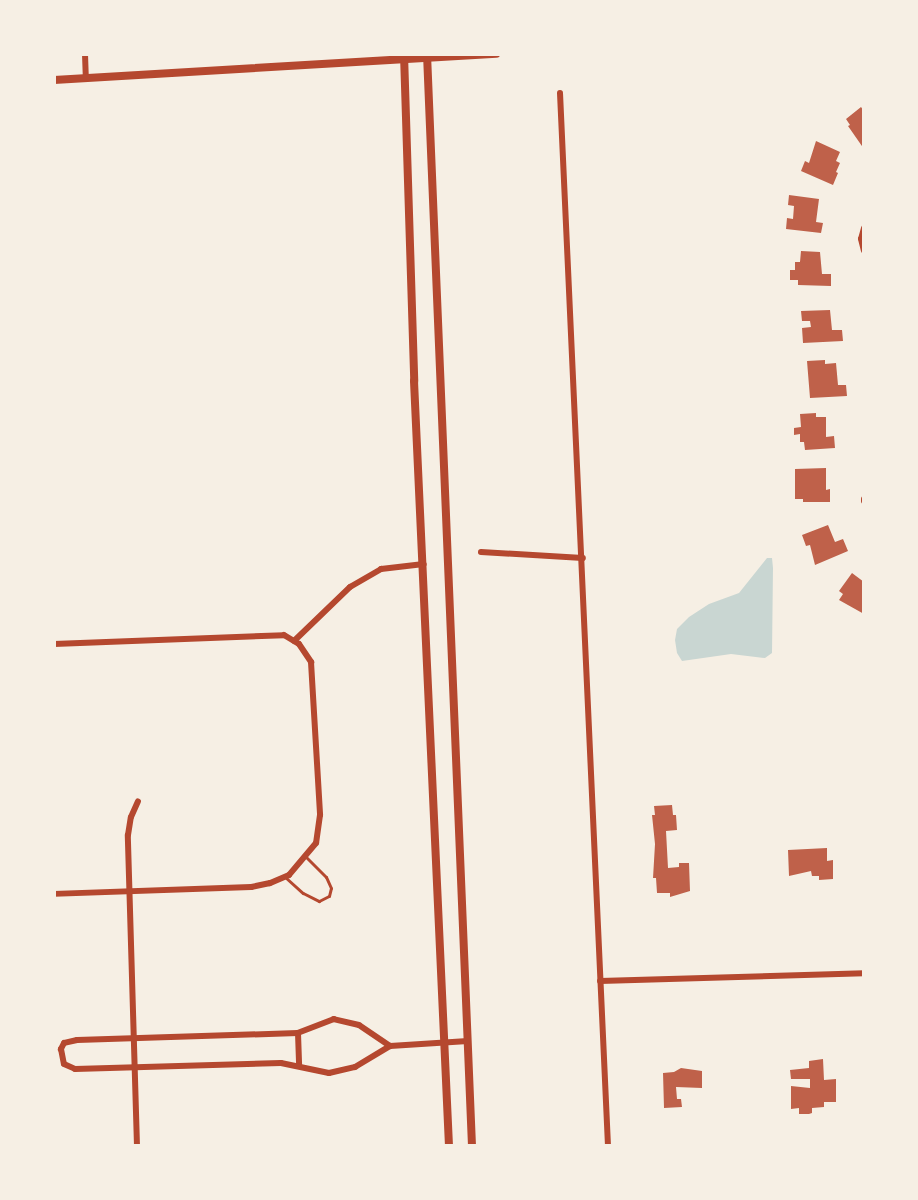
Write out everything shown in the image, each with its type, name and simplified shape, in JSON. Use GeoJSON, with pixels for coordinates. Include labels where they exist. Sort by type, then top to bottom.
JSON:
{"type":"FeatureCollection","features":[{"type":"Feature","properties":{"kind":"main road"},"geometry":{"type":"LineString","coordinates":[[54,80],[404,57],[496,54]]}},
{"type":"Feature","properties":{"kind":"main road"},"geometry":{"type":"LineString","coordinates":[[427,56],[472,1146]]}},
{"type":"Feature","properties":{"kind":"main road"},"geometry":{"type":"LineString","coordinates":[[404,57],[414,381],[449,1146]]}},
{"type":"Feature","properties":{"kind":"street"},"geometry":{"type":"LineString","coordinates":[[85,54],[86,78]]}},
{"type":"Feature","properties":{"kind":"street"},"geometry":{"type":"LineString","coordinates":[[560,93],[583,558],[608,1146]]}},
{"type":"Feature","properties":{"kind":"street"},"geometry":{"type":"LineString","coordinates":[[864,228],[861,238],[864,251]]}},
{"type":"Feature","properties":{"kind":"street"},"geometry":{"type":"LineString","coordinates":[[481,552],[583,558]]}},
{"type":"Feature","properties":{"kind":"street"},"geometry":{"type":"LineString","coordinates":[[294,642],[358,582],[381,569],[424,564]]}},
{"type":"Feature","properties":{"kind":"street"},"geometry":{"type":"LineString","coordinates":[[54,644],[284,635],[294,642],[311,662],[320,815],[316,843],[285,877],[251,887],[54,894]]}},
{"type":"Feature","properties":{"kind":"street"},"geometry":{"type":"LineString","coordinates":[[137,1146],[128,835],[130,817],[138,801]]}},
{"type":"Feature","properties":{"kind":"street"},"geometry":{"type":"LineString","coordinates":[[600,981],[864,973]]}},
{"type":"Feature","properties":{"kind":"street"},"geometry":{"type":"LineString","coordinates":[[390,1046],[346,1020],[324,1021],[298,1033],[77,1040],[64,1043],[61,1049],[64,1064],[75,1070],[281,1063],[329,1073],[342,1072],[355,1067],[390,1046],[468,1041]]}},
{"type":"Feature","properties":{"kind":"street"},"geometry":{"type":"LineString","coordinates":[[298,1033],[299,1065]]}},
{"type":"Feature","properties":{"kind":"lane"},"geometry":{"type":"LineString","coordinates":[[285,877],[303,893],[319,901],[329,896],[331,888],[326,877],[305,856]]}},
{"type":"Feature","properties":{"kind":"shaded area"},"geometry":{"type":"Polygon","coordinates":[[[767,558],[772,558],[773,568],[772,653],[765,658],[731,654],[682,661],[677,653],[675,640],[677,629],[689,617],[709,604],[739,593],[767,558]]]}},
{"type":"Feature","properties":{"kind":"building"},"geometry":{"type":"Polygon","coordinates":[[[861,107],[864,111],[864,149],[848,126],[850,125],[846,119],[861,107]]]}},
{"type":"Feature","properties":{"kind":"building"},"geometry":{"type":"Polygon","coordinates":[[[816,141],[840,152],[836,161],[840,163],[836,172],[838,173],[833,185],[801,171],[805,161],[809,163],[816,141]]]}},
{"type":"Feature","properties":{"kind":"building"},"geometry":{"type":"Polygon","coordinates":[[[789,195],[819,199],[816,222],[823,223],[821,233],[786,229],[787,218],[793,219],[794,206],[788,205],[789,195]]]}},
{"type":"Feature","properties":{"kind":"building"},"geometry":{"type":"Polygon","coordinates":[[[801,251],[820,252],[822,274],[831,274],[831,286],[798,285],[798,280],[790,280],[790,270],[795,270],[795,262],[800,262],[801,251]]]}},
{"type":"Feature","properties":{"kind":"building"},"geometry":{"type":"Polygon","coordinates":[[[830,310],[832,330],[842,330],[843,341],[803,343],[802,328],[811,327],[810,321],[802,321],[801,311],[830,310]]]}},
{"type":"Feature","properties":{"kind":"building"},"geometry":{"type":"Polygon","coordinates":[[[825,360],[825,364],[836,363],[838,385],[846,385],[847,396],[810,398],[807,361],[825,360]]]}},
{"type":"Feature","properties":{"kind":"building"},"geometry":{"type":"Polygon","coordinates":[[[816,413],[816,417],[826,417],[826,437],[834,436],[835,448],[805,450],[804,442],[800,442],[800,434],[794,435],[794,428],[801,427],[800,414],[816,413]]]}},
{"type":"Feature","properties":{"kind":"building"},"geometry":{"type":"Polygon","coordinates":[[[826,468],[826,490],[830,489],[830,502],[803,502],[803,499],[795,499],[795,469],[826,468]]]}},
{"type":"Feature","properties":{"kind":"building"},"geometry":{"type":"Polygon","coordinates":[[[828,525],[835,542],[843,539],[848,551],[815,565],[810,545],[806,546],[802,535],[828,525]]]}},
{"type":"Feature","properties":{"kind":"building"},"geometry":{"type":"Polygon","coordinates":[[[852,573],[864,582],[864,614],[839,600],[843,594],[839,591],[852,573]]]}},
{"type":"Feature","properties":{"kind":"building"},"geometry":{"type":"Polygon","coordinates":[[[672,805],[673,815],[676,815],[677,830],[666,831],[668,868],[679,867],[679,863],[689,863],[690,891],[670,897],[670,893],[657,893],[656,878],[653,878],[655,844],[652,815],[655,815],[654,806],[672,805]]]}},
{"type":"Feature","properties":{"kind":"building"},"geometry":{"type":"Polygon","coordinates":[[[827,848],[827,861],[833,860],[833,879],[819,880],[819,876],[812,876],[811,871],[789,876],[788,850],[827,848]]]}},
{"type":"Feature","properties":{"kind":"building"},"geometry":{"type":"Polygon","coordinates":[[[823,1059],[824,1080],[836,1079],[836,1102],[824,1102],[824,1107],[812,1108],[812,1113],[799,1114],[799,1108],[791,1109],[791,1086],[810,1088],[810,1079],[791,1079],[790,1070],[809,1068],[809,1061],[823,1059]]]}},
{"type":"Feature","properties":{"kind":"building"},"geometry":{"type":"Polygon","coordinates":[[[681,1068],[702,1071],[702,1088],[676,1087],[677,1099],[681,1099],[682,1107],[664,1108],[663,1073],[674,1072],[681,1068]]]}}]}
